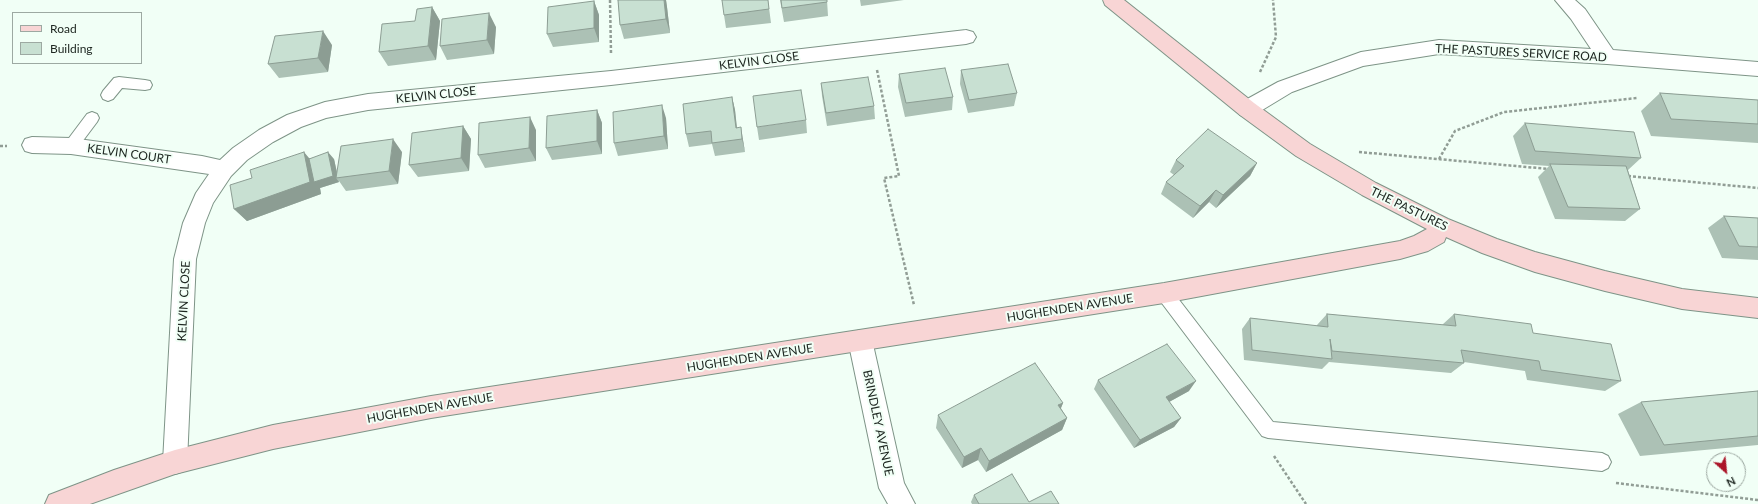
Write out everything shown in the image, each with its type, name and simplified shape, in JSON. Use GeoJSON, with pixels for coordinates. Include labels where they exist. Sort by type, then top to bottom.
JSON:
{"type":"FeatureCollection","features":[{"type":"Feature","properties":{"kind":"street","name":"THE PASTURES"},"geometry":{"type":"LineString","coordinates":[[1112,0],[1248,109],[1303,150],[1368,189],[1440,225],[1490,246],[1535,262],[1598,279],[1682,299],[1758,308]]}},
{"type":"Feature","properties":{"kind":"street"},"geometry":{"type":"LineString","coordinates":[[1564,0],[1578,14],[1607,57]]}},
{"type":"Feature","properties":{"kind":"street","name":"KELVIN CLOSE"},"geometry":{"type":"LineString","coordinates":[[175,462],[186,259],[194,223],[202,205],[224,170],[240,154],[266,136],[294,121],[325,110],[368,102],[611,78],[966,37]]}},
{"type":"Feature","properties":{"kind":"street","name":"THE PASTURES SERVICE ROAD"},"geometry":{"type":"LineString","coordinates":[[1248,109],[1285,87],[1322,72],[1361,59],[1392,53],[1439,47],[1758,68]]}},
{"type":"Feature","properties":{"kind":"street","name":"KELVIN COURT"},"geometry":{"type":"LineString","coordinates":[[32,145],[71,146],[202,164],[224,170]]}},
{"type":"Feature","properties":{"kind":"street","name":"HUGHENDEN AVENUE"},"geometry":{"type":"LineString","coordinates":[[58,504],[114,482],[175,462],[274,437],[431,407],[1164,293],[1400,250],[1420,244],[1436,236],[1440,225]]}},
{"type":"Feature","properties":{"kind":"street","name":"BRINDLEY AVENUE"},"geometry":{"type":"LineString","coordinates":[[860,340],[892,488],[902,504]]}},
{"type":"Feature","properties":{"kind":"lane"},"geometry":{"type":"LineString","coordinates":[[108,95],[119,82],[145,86]]}},
{"type":"Feature","properties":{"kind":"lane"},"geometry":{"type":"LineString","coordinates":[[71,146],[92,118]]}},
{"type":"Feature","properties":{"kind":"lane"},"geometry":{"type":"LineString","coordinates":[[1164,293],[1268,430],[1602,462]]}},
{"type":"Feature","properties":{"kind":"path"},"geometry":{"type":"LineString","coordinates":[[610,0],[611,56]]}},
{"type":"Feature","properties":{"kind":"path"},"geometry":{"type":"LineString","coordinates":[[1248,109],[1258,76],[1276,37],[1273,0]]}},
{"type":"Feature","properties":{"kind":"path"},"geometry":{"type":"LineString","coordinates":[[872,48],[899,176],[884,178],[920,332]]}},
{"type":"Feature","properties":{"kind":"path"},"geometry":{"type":"LineString","coordinates":[[1439,159],[1455,131],[1504,112],[1637,98]]}},
{"type":"Feature","properties":{"kind":"path"},"geometry":{"type":"LineString","coordinates":[[1354,151],[1550,169]]}},
{"type":"Feature","properties":{"kind":"path"},"geometry":{"type":"LineString","coordinates":[[1620,175],[1758,188]]}},
{"type":"Feature","properties":{"kind":"path"},"geometry":{"type":"LineString","coordinates":[[1270,450],[1306,504]]}},
{"type":"Feature","properties":{"kind":"building"},"geometry":{"type":"Polygon","coordinates":[[[618,0],[664,0],[666,19],[620,25],[618,0]]]}},
{"type":"Feature","properties":{"kind":"building"},"geometry":{"type":"Polygon","coordinates":[[[722,0],[768,0],[769,9],[724,15],[722,0]]]}},
{"type":"Feature","properties":{"kind":"building"},"geometry":{"type":"Polygon","coordinates":[[[781,0],[827,0],[827,2],[782,8],[781,0]]]}},
{"type":"Feature","properties":{"kind":"building"},"geometry":{"type":"Polygon","coordinates":[[[594,1],[594,28],[547,34],[548,7],[594,1]]]}},
{"type":"Feature","properties":{"kind":"building"},"geometry":{"type":"Polygon","coordinates":[[[432,7],[428,46],[379,52],[382,24],[415,21],[417,9],[432,7]]]}},
{"type":"Feature","properties":{"kind":"building"},"geometry":{"type":"Polygon","coordinates":[[[489,13],[487,40],[440,46],[442,19],[489,13]]]}},
{"type":"Feature","properties":{"kind":"building"},"geometry":{"type":"Polygon","coordinates":[[[323,31],[318,58],[268,64],[275,36],[323,31]]]}},
{"type":"Feature","properties":{"kind":"building"},"geometry":{"type":"Polygon","coordinates":[[[1008,64],[1017,93],[969,100],[961,70],[1008,64]]]}},
{"type":"Feature","properties":{"kind":"building"},"geometry":{"type":"Polygon","coordinates":[[[945,68],[953,97],[906,103],[899,74],[945,68]]]}},
{"type":"Feature","properties":{"kind":"building"},"geometry":{"type":"Polygon","coordinates":[[[868,77],[874,106],[826,113],[821,83],[868,77]]]}},
{"type":"Feature","properties":{"kind":"building"},"geometry":{"type":"Polygon","coordinates":[[[801,90],[806,120],[757,127],[753,96],[801,90]]]}},
{"type":"Feature","properties":{"kind":"building"},"geometry":{"type":"Polygon","coordinates":[[[1660,93],[1758,100],[1758,124],[1671,119],[1660,93]]]}},
{"type":"Feature","properties":{"kind":"building"},"geometry":{"type":"Polygon","coordinates":[[[732,97],[736,128],[741,127],[742,139],[712,143],[711,131],[686,134],[683,104],[732,97]]]}},
{"type":"Feature","properties":{"kind":"building"},"geometry":{"type":"Polygon","coordinates":[[[662,105],[664,136],[614,143],[613,112],[662,105]]]}},
{"type":"Feature","properties":{"kind":"building"},"geometry":{"type":"Polygon","coordinates":[[[597,110],[597,141],[546,148],[547,116],[597,110]]]}},
{"type":"Feature","properties":{"kind":"building"},"geometry":{"type":"Polygon","coordinates":[[[530,117],[529,148],[478,155],[479,123],[530,117]]]}},
{"type":"Feature","properties":{"kind":"building"},"geometry":{"type":"Polygon","coordinates":[[[1525,123],[1634,132],[1641,158],[1535,151],[1525,123]]]}},
{"type":"Feature","properties":{"kind":"building"},"geometry":{"type":"Polygon","coordinates":[[[463,126],[461,158],[409,165],[412,133],[463,126]]]}},
{"type":"Feature","properties":{"kind":"building"},"geometry":{"type":"Polygon","coordinates":[[[1208,129],[1257,163],[1223,195],[1216,190],[1200,206],[1166,182],[1184,166],[1176,160],[1208,129]]]}},
{"type":"Feature","properties":{"kind":"building"},"geometry":{"type":"Polygon","coordinates":[[[393,139],[389,171],[336,178],[341,146],[393,139]]]}},
{"type":"Feature","properties":{"kind":"building"},"geometry":{"type":"Polygon","coordinates":[[[304,152],[310,182],[234,209],[230,185],[252,178],[250,170],[304,152]]]}},
{"type":"Feature","properties":{"kind":"building"},"geometry":{"type":"Polygon","coordinates":[[[328,152],[333,176],[314,182],[309,159],[328,152]]]}},
{"type":"Feature","properties":{"kind":"building"},"geometry":{"type":"Polygon","coordinates":[[[1550,164],[1626,166],[1640,209],[1568,207],[1550,164]]]}},
{"type":"Feature","properties":{"kind":"building"},"geometry":{"type":"Polygon","coordinates":[[[1724,216],[1758,218],[1758,247],[1739,246],[1724,216]]]}},
{"type":"Feature","properties":{"kind":"building"},"geometry":{"type":"Polygon","coordinates":[[[1327,314],[1456,326],[1454,314],[1531,324],[1533,333],[1611,344],[1621,381],[1541,370],[1539,361],[1461,350],[1464,363],[1332,351],[1330,339],[1332,359],[1252,350],[1250,318],[1328,327],[1327,314]]]}},
{"type":"Feature","properties":{"kind":"building"},"geometry":{"type":"Polygon","coordinates":[[[1167,344],[1196,381],[1166,397],[1181,418],[1140,440],[1098,380],[1167,344]]]}},
{"type":"Feature","properties":{"kind":"building"},"geometry":{"type":"Polygon","coordinates":[[[1035,363],[1063,403],[1058,405],[1067,418],[989,461],[981,448],[964,457],[938,415],[1035,363]]]}},
{"type":"Feature","properties":{"kind":"building"},"geometry":{"type":"Polygon","coordinates":[[[1758,391],[1758,436],[1664,445],[1641,402],[1758,391]]]}},
{"type":"Feature","properties":{"kind":"building"},"geometry":{"type":"Polygon","coordinates":[[[1012,474],[1029,502],[1051,491],[1059,504],[979,504],[974,495],[1012,474]]]}}]}
